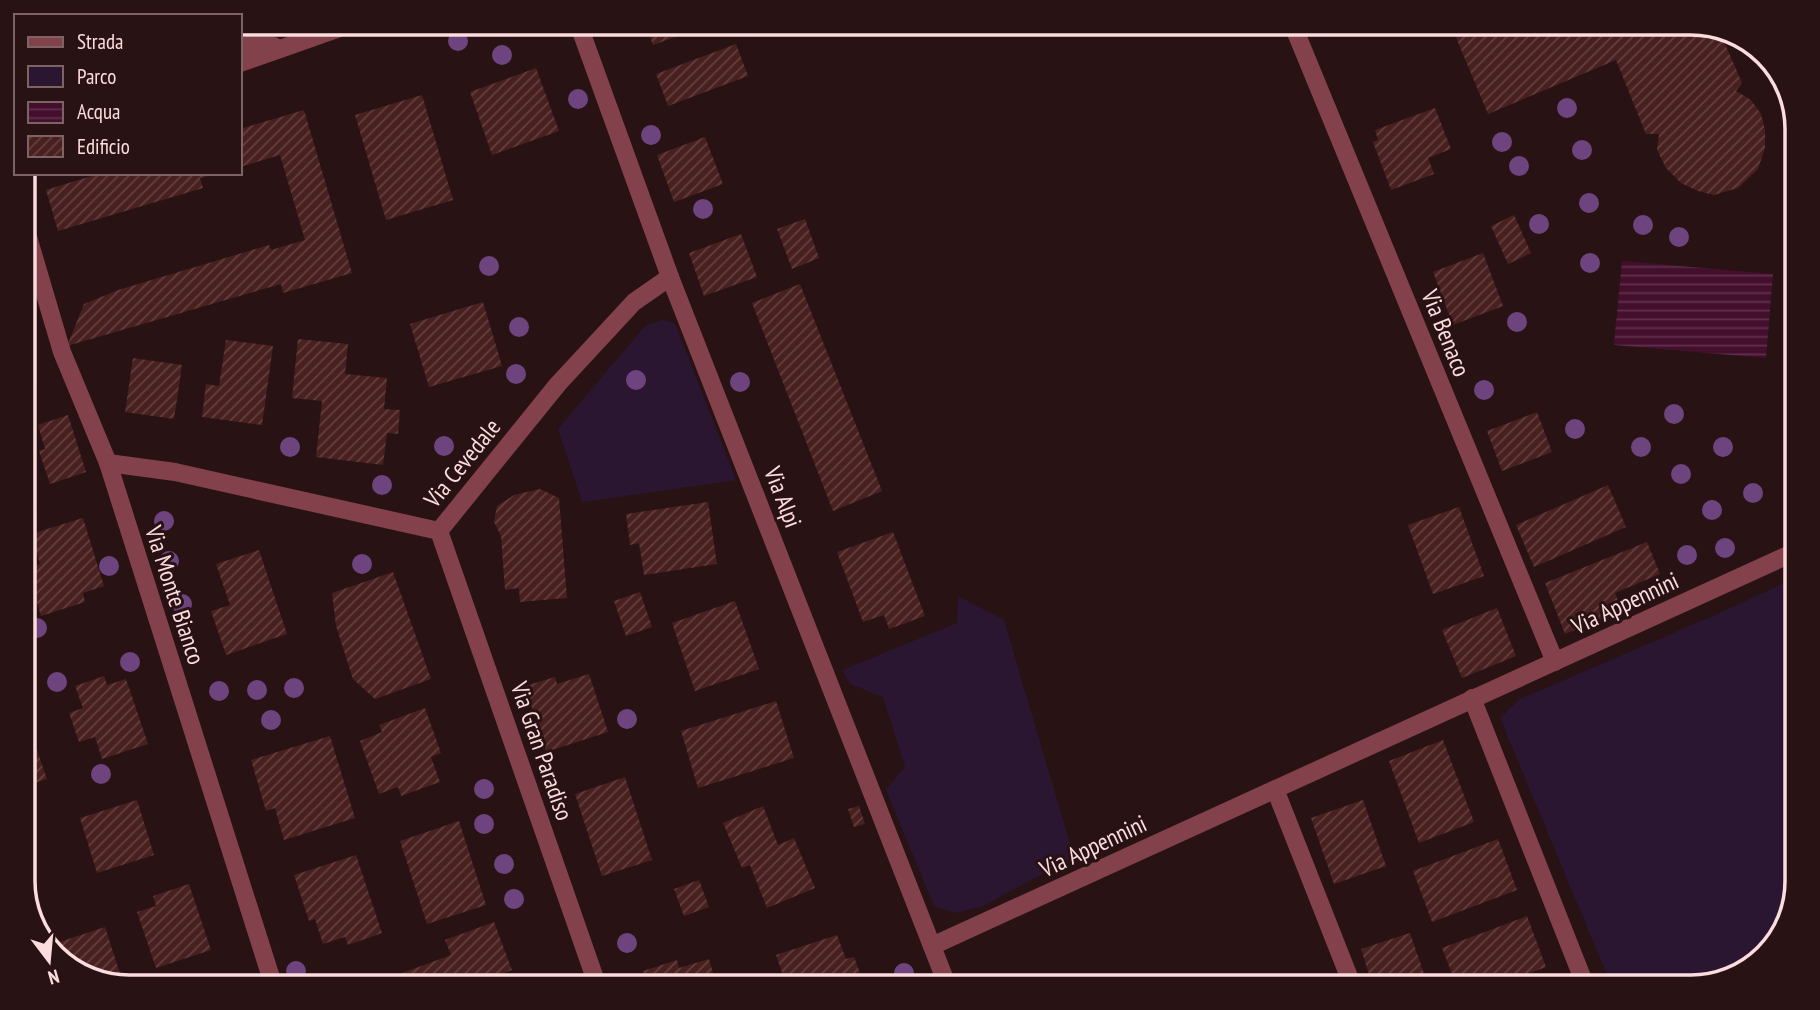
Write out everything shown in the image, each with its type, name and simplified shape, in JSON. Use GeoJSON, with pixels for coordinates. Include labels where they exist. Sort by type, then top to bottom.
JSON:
{"type":"FeatureCollection","features":[{"type":"Feature","properties":{"kind":"street"},"geometry":{"type":"LineString","coordinates":[[242,62],[318,35]]}},
{"type":"Feature","properties":{"kind":"street","name":"Via Alpi"},"geometry":{"type":"LineString","coordinates":[[582,35],[670,277],[943,975]]}},
{"type":"Feature","properties":{"kind":"street","name":"Via Benaco"},"geometry":{"type":"LineString","coordinates":[[1297,35],[1555,662]]}},
{"type":"Feature","properties":{"kind":"street"},"geometry":{"type":"LineString","coordinates":[[242,46],[285,46]]}},
{"type":"Feature","properties":{"kind":"street","name":"Via Monte Bianco"},"geometry":{"type":"LineString","coordinates":[[35,261],[62,352],[108,463],[270,975]]}},
{"type":"Feature","properties":{"kind":"street","name":"Via Cevedale"},"geometry":{"type":"LineString","coordinates":[[108,463],[175,472],[439,531],[558,384],[634,302],[670,277]]}},
{"type":"Feature","properties":{"kind":"street","name":"Via Gran Paradiso"},"geometry":{"type":"LineString","coordinates":[[439,531],[594,975]]}},
{"type":"Feature","properties":{"kind":"street","name":"Via Appennini"},"geometry":{"type":"LineString","coordinates":[[932,946],[1785,557]]}},
{"type":"Feature","properties":{"kind":"street"},"geometry":{"type":"LineString","coordinates":[[1472,698],[1581,975]]}},
{"type":"Feature","properties":{"kind":"street"},"geometry":{"type":"LineString","coordinates":[[1275,789],[1348,975]]}},
{"type":"Feature","properties":{"kind":"green space"},"geometry":{"type":"Polygon","coordinates":[[[662,320],[675,323],[736,480],[582,502],[558,429],[646,325],[662,320]]]}},
{"type":"Feature","properties":{"kind":"green space"},"geometry":{"type":"Polygon","coordinates":[[[1785,583],[1785,881],[1782,905],[1766,938],[1748,956],[1727,968],[1691,975],[1607,975],[1500,718],[1520,699],[1785,583]]]}},
{"type":"Feature","properties":{"kind":"green space"},"geometry":{"type":"Polygon","coordinates":[[[958,596],[1004,620],[1074,857],[983,906],[956,913],[934,906],[886,790],[905,767],[883,697],[850,684],[842,670],[957,623],[958,596]]]}},
{"type":"Feature","properties":{"kind":"water"},"geometry":{"type":"Polygon","coordinates":[[[1622,261],[1773,274],[1766,358],[1614,345],[1622,261]]]}},
{"type":"Feature","properties":{"kind":"building"},"geometry":{"type":"Polygon","coordinates":[[[649,35],[681,35],[653,45],[649,35]]]}},
{"type":"Feature","properties":{"kind":"building"},"geometry":{"type":"Polygon","coordinates":[[[1455,35],[1703,36],[1724,41],[1742,83],[1736,91],[1751,100],[1761,114],[1765,130],[1765,148],[1758,169],[1738,188],[1714,195],[1681,183],[1666,168],[1657,150],[1659,134],[1646,134],[1616,60],[1488,114],[1455,35]]]}},
{"type":"Feature","properties":{"kind":"building"},"geometry":{"type":"Polygon","coordinates":[[[736,44],[748,76],[668,106],[656,74],[736,44]]]}},
{"type":"Feature","properties":{"kind":"building"},"geometry":{"type":"Polygon","coordinates":[[[536,68],[559,131],[492,155],[470,92],[536,68]]]}},
{"type":"Feature","properties":{"kind":"building"},"geometry":{"type":"Polygon","coordinates":[[[422,95],[453,200],[386,220],[355,115],[422,95]]]}},
{"type":"Feature","properties":{"kind":"building"},"geometry":{"type":"Polygon","coordinates":[[[1435,108],[1451,149],[1428,158],[1434,174],[1391,190],[1373,142],[1378,140],[1375,130],[1435,108]]]}},
{"type":"Feature","properties":{"kind":"building"},"geometry":{"type":"Polygon","coordinates":[[[304,110],[352,273],[283,293],[281,284],[67,346],[84,304],[118,290],[269,245],[271,250],[305,240],[280,155],[242,166],[242,128],[304,110]]]}},
{"type":"Feature","properties":{"kind":"building"},"geometry":{"type":"Polygon","coordinates":[[[705,137],[723,184],[674,202],[657,155],[705,137]]]}},
{"type":"Feature","properties":{"kind":"building"},"geometry":{"type":"Polygon","coordinates":[[[95,175],[212,175],[200,178],[203,188],[58,231],[46,190],[95,175]]]}},
{"type":"Feature","properties":{"kind":"building"},"geometry":{"type":"Polygon","coordinates":[[[1514,215],[1531,253],[1508,264],[1491,226],[1514,215]]]}},
{"type":"Feature","properties":{"kind":"building"},"geometry":{"type":"Polygon","coordinates":[[[805,219],[819,258],[792,269],[777,229],[805,219]]]}},
{"type":"Feature","properties":{"kind":"building"},"geometry":{"type":"Polygon","coordinates":[[[741,234],[757,277],[704,296],[689,253],[741,234]]]}},
{"type":"Feature","properties":{"kind":"building"},"geometry":{"type":"Polygon","coordinates":[[[1483,253],[1503,306],[1453,325],[1433,272],[1483,253]]]}},
{"type":"Feature","properties":{"kind":"building"},"geometry":{"type":"Polygon","coordinates":[[[800,284],[882,491],[833,511],[752,303],[800,284]]]}},
{"type":"Feature","properties":{"kind":"building"},"geometry":{"type":"Polygon","coordinates":[[[483,302],[502,366],[429,387],[410,324],[483,302]]]}},
{"type":"Feature","properties":{"kind":"building"},"geometry":{"type":"Polygon","coordinates":[[[298,339],[348,344],[345,374],[387,378],[384,409],[400,410],[398,434],[387,433],[383,465],[316,457],[322,401],[292,398],[298,339]]]}},
{"type":"Feature","properties":{"kind":"building"},"geometry":{"type":"Polygon","coordinates":[[[226,340],[273,346],[262,425],[202,417],[206,384],[219,386],[226,340]]]}},
{"type":"Feature","properties":{"kind":"building"},"geometry":{"type":"Polygon","coordinates":[[[133,358],[182,365],[174,419],[125,412],[133,358]]]}},
{"type":"Feature","properties":{"kind":"building"},"geometry":{"type":"Polygon","coordinates":[[[1537,412],[1552,452],[1502,471],[1487,431],[1537,412]]]}},
{"type":"Feature","properties":{"kind":"building"},"geometry":{"type":"Polygon","coordinates":[[[68,415],[86,472],[50,484],[39,451],[45,449],[38,425],[68,415]]]}},
{"type":"Feature","properties":{"kind":"building"},"geometry":{"type":"Polygon","coordinates":[[[1608,485],[1626,527],[1534,567],[1516,525],[1608,485]]]}},
{"type":"Feature","properties":{"kind":"building"},"geometry":{"type":"Polygon","coordinates":[[[540,489],[559,498],[567,598],[520,602],[519,588],[505,590],[501,536],[494,522],[497,506],[514,495],[540,489]]]}},
{"type":"Feature","properties":{"kind":"building"},"geometry":{"type":"Polygon","coordinates":[[[708,502],[717,564],[644,575],[639,543],[630,545],[626,514],[708,502]]]}},
{"type":"Feature","properties":{"kind":"building"},"geometry":{"type":"Polygon","coordinates":[[[1459,507],[1484,576],[1433,594],[1408,525],[1459,507]]]}},
{"type":"Feature","properties":{"kind":"building"},"geometry":{"type":"Polygon","coordinates":[[[83,518],[104,586],[83,593],[85,602],[41,616],[35,597],[35,565],[40,564],[35,547],[35,533],[83,518]]]}},
{"type":"Feature","properties":{"kind":"building"},"geometry":{"type":"Polygon","coordinates":[[[893,532],[925,616],[889,629],[884,615],[863,622],[837,552],[893,532]]]}},
{"type":"Feature","properties":{"kind":"building"},"geometry":{"type":"Polygon","coordinates":[[[1647,542],[1660,574],[1615,593],[1622,611],[1565,634],[1545,583],[1647,542]]]}},
{"type":"Feature","properties":{"kind":"building"},"geometry":{"type":"Polygon","coordinates":[[[259,550],[287,634],[226,655],[211,611],[230,605],[216,564],[259,550]]]}},
{"type":"Feature","properties":{"kind":"building"},"geometry":{"type":"Polygon","coordinates":[[[393,572],[431,679],[375,699],[353,679],[336,626],[332,593],[393,572]]]}},
{"type":"Feature","properties":{"kind":"building"},"geometry":{"type":"Polygon","coordinates":[[[640,592],[652,627],[626,636],[614,601],[640,592]]]}},
{"type":"Feature","properties":{"kind":"building"},"geometry":{"type":"Polygon","coordinates":[[[735,601],[759,669],[695,691],[672,623],[735,601]]]}},
{"type":"Feature","properties":{"kind":"building"},"geometry":{"type":"Polygon","coordinates":[[[1497,608],[1516,656],[1462,678],[1442,630],[1497,608]]]}},
{"type":"Feature","properties":{"kind":"building"},"geometry":{"type":"Polygon","coordinates":[[[589,674],[608,732],[546,752],[525,686],[555,677],[557,684],[589,674]]]}},
{"type":"Feature","properties":{"kind":"building"},"geometry":{"type":"Polygon","coordinates":[[[104,676],[107,685],[126,679],[148,744],[102,759],[95,737],[79,742],[69,713],[83,708],[75,686],[104,676]]]}},
{"type":"Feature","properties":{"kind":"building"},"geometry":{"type":"Polygon","coordinates":[[[776,701],[794,758],[698,788],[681,731],[776,701]]]}},
{"type":"Feature","properties":{"kind":"building"},"geometry":{"type":"Polygon","coordinates":[[[425,708],[441,753],[431,757],[440,782],[401,796],[398,787],[379,794],[360,741],[382,732],[379,725],[425,708]]]}},
{"type":"Feature","properties":{"kind":"building"},"geometry":{"type":"Polygon","coordinates":[[[330,736],[355,818],[284,840],[275,808],[266,811],[251,760],[330,736]]]}},
{"type":"Feature","properties":{"kind":"building"},"geometry":{"type":"Polygon","coordinates":[[[1443,740],[1474,822],[1419,843],[1389,761],[1443,740]]]}},
{"type":"Feature","properties":{"kind":"building"},"geometry":{"type":"Polygon","coordinates":[[[35,744],[47,779],[35,783],[35,744]]]}},
{"type":"Feature","properties":{"kind":"building"},"geometry":{"type":"Polygon","coordinates":[[[625,777],[652,860],[602,876],[575,794],[625,777]]]}},
{"type":"Feature","properties":{"kind":"building"},"geometry":{"type":"Polygon","coordinates":[[[137,800],[154,855],[97,873],[80,818],[137,800]]]}},
{"type":"Feature","properties":{"kind":"building"},"geometry":{"type":"Polygon","coordinates":[[[1363,800],[1386,866],[1334,884],[1311,818],[1363,800]]]}},
{"type":"Feature","properties":{"kind":"building"},"geometry":{"type":"Polygon","coordinates":[[[763,806],[778,845],[794,838],[815,888],[767,908],[750,865],[742,868],[723,823],[763,806]]]}},
{"type":"Feature","properties":{"kind":"building"},"geometry":{"type":"Polygon","coordinates":[[[859,806],[865,824],[854,827],[848,809],[859,806]]]}},
{"type":"Feature","properties":{"kind":"building"},"geometry":{"type":"Polygon","coordinates":[[[459,821],[486,905],[427,924],[400,841],[459,821]]]}},
{"type":"Feature","properties":{"kind":"building"},"geometry":{"type":"Polygon","coordinates":[[[1498,839],[1517,890],[1432,922],[1413,871],[1498,839]]]}},
{"type":"Feature","properties":{"kind":"building"},"geometry":{"type":"Polygon","coordinates":[[[356,855],[382,933],[348,945],[345,937],[323,944],[315,919],[309,921],[294,875],[356,855]]]}},
{"type":"Feature","properties":{"kind":"building"},"geometry":{"type":"Polygon","coordinates":[[[699,880],[709,907],[684,916],[674,889],[699,880]]]}},
{"type":"Feature","properties":{"kind":"building"},"geometry":{"type":"Polygon","coordinates":[[[189,884],[211,950],[156,968],[137,912],[156,906],[153,896],[189,884]]]}},
{"type":"Feature","properties":{"kind":"building"},"geometry":{"type":"Polygon","coordinates":[[[1527,916],[1546,967],[1525,975],[1452,975],[1442,948],[1527,916]]]}},
{"type":"Feature","properties":{"kind":"building"},"geometry":{"type":"Polygon","coordinates":[[[494,922],[512,970],[500,975],[397,975],[451,955],[445,940],[494,922]]]}},
{"type":"Feature","properties":{"kind":"building"},"geometry":{"type":"Polygon","coordinates":[[[105,927],[120,974],[84,963],[84,934],[105,927]]]}},
{"type":"Feature","properties":{"kind":"building"},"geometry":{"type":"Polygon","coordinates":[[[1410,933],[1425,975],[1369,975],[1361,949],[1410,933]]]}},
{"type":"Feature","properties":{"kind":"building"},"geometry":{"type":"Polygon","coordinates":[[[837,935],[846,959],[854,957],[861,975],[783,975],[776,955],[837,935]]]}},
{"type":"Feature","properties":{"kind":"building"},"geometry":{"type":"Polygon","coordinates":[[[709,959],[714,975],[644,975],[643,971],[677,960],[679,968],[709,959]]]}}]}
